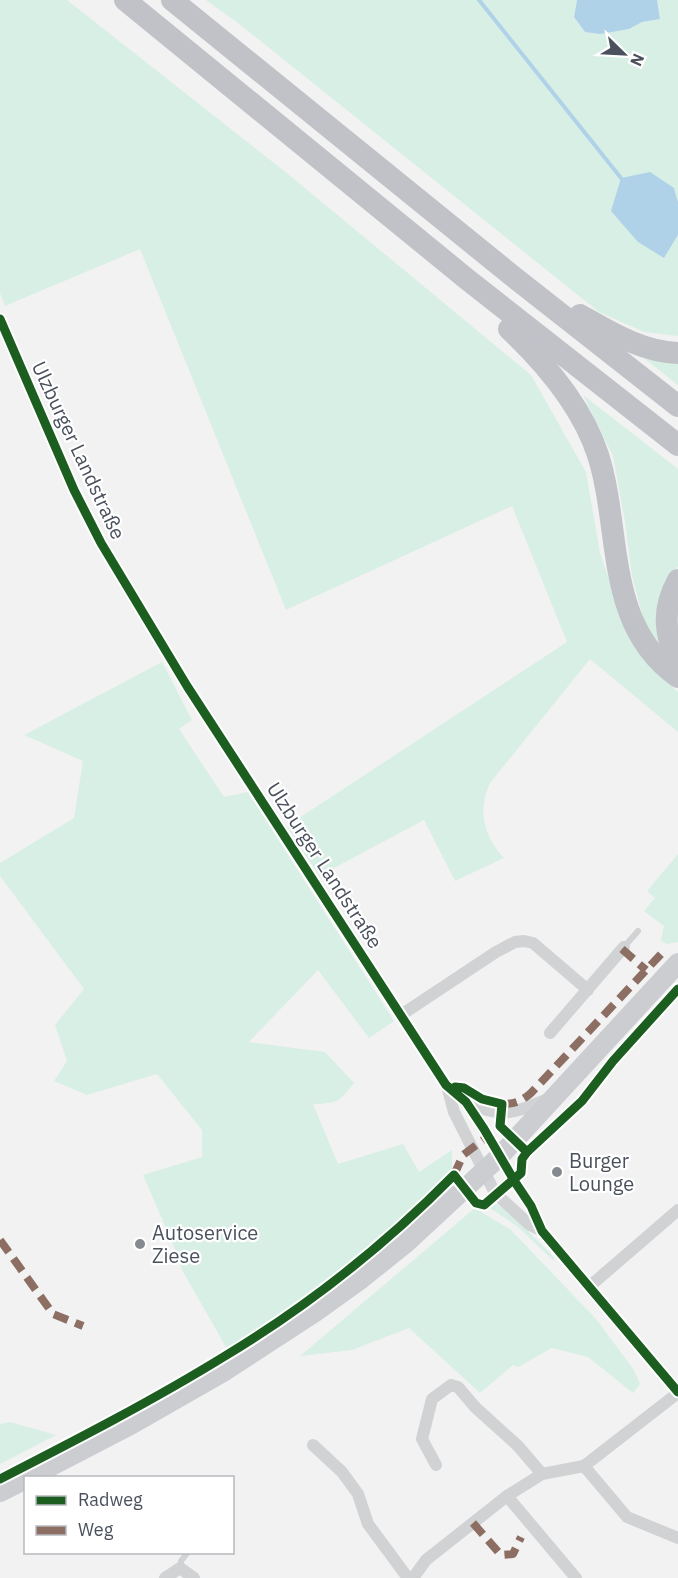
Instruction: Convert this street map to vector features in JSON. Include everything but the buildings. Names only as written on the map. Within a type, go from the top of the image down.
[{"type":"highway","points":[[125,0],[468,280],[678,445]]},
{"type":"highway","points":[[172,0],[515,278],[678,406]]},
{"type":"highway","points":[[515,278],[621,338],[646,348],[678,353]]},
{"type":"highway","points":[[468,280],[482,303],[545,365],[568,396],[588,429],[607,485],[624,598],[637,628],[652,651],[678,677]]},
{"type":"highway","points":[[678,580],[670,599],[666,626],[669,642],[678,665]]},
{"type":"main road","points":[[31,1476],[182,1396],[307,1317],[361,1279],[406,1243],[483,1173],[678,963]]},
{"type":"main road","points":[[0,1492],[24,1480]]},
{"type":"street","name":"Ulzburger Landstraße","points":[[0,319],[74,490],[101,543],[193,696],[446,1085],[454,1112],[495,1193],[530,1225],[542,1231]]},
{"type":"street","points":[[401,1015],[496,952],[515,942],[533,943],[588,990]]},
{"type":"street","points":[[550,1033],[624,947]]},
{"type":"street","name":"Ulzburger Landstraße","points":[[446,1085],[466,1102],[486,1111],[506,1113],[557,1095]]},
{"type":"street","name":"Ulzburger Landstraße","points":[[466,1102],[531,1206],[542,1231],[678,1392]]},
{"type":"street","points":[[590,1286],[678,1210]]},
{"type":"street","points":[[436,1465],[422,1439],[432,1399],[451,1385],[458,1387],[475,1407],[518,1446],[542,1474]]},
{"type":"street","points":[[413,1578],[426,1560],[507,1496],[542,1474],[584,1466],[678,1392]]},
{"type":"street","points":[[313,1445],[342,1472],[358,1494],[368,1524],[408,1578]]},
{"type":"street","points":[[584,1466],[627,1517],[678,1538]]},
{"type":"street","points":[[507,1496],[576,1578]]},
{"type":"street","points":[[165,1578],[180,1568],[194,1578]]},
{"type":"lane","points":[[624,947],[638,931]]},
{"type":"lane","points":[[180,1568],[181,1561],[186,1554]]},
{"type":"green space","points":[[0,0],[67,0],[288,174],[531,375],[586,472],[600,553],[627,632],[663,678],[678,692],[678,732],[590,659],[490,783],[483,813],[487,832],[504,858],[455,881],[424,820],[319,876],[287,826],[567,642],[512,506],[286,610],[140,249],[5,306],[0,293]]},
{"type":"green space","points":[[206,0],[577,0],[574,17],[585,32],[629,29],[642,22],[660,19],[657,0],[678,0],[678,202],[674,187],[664,258],[678,235],[678,336],[644,332],[599,312],[238,23]]},
{"type":"green space","points":[[641,356],[678,357],[678,385]]},
{"type":"green space","points":[[583,395],[678,469],[678,566],[660,597],[669,662],[647,632],[632,576],[613,456]]},
{"type":"green space","points":[[162,662],[192,720],[179,729],[224,797],[248,792],[394,1021],[369,1038],[318,970],[249,1042],[325,1052],[354,1083],[337,1101],[313,1104],[338,1164],[403,1144],[419,1172],[452,1150],[452,1173],[380,1238],[307,1296],[227,1349],[182,1270],[143,1175],[202,1157],[202,1130],[157,1074],[87,1095],[54,1081],[67,1061],[55,1025],[84,989],[0,876],[0,863],[74,818],[83,761],[24,735]]},
{"type":"green space","points":[[678,854],[678,942],[667,944],[661,941],[664,926],[644,911],[655,898],[647,891]]},
{"type":"green space","points":[[491,1201],[507,1210],[550,1253],[554,1261],[518,1227],[490,1208]]},
{"type":"green space","points":[[475,1208],[511,1230],[596,1319],[634,1370],[640,1384],[633,1393],[588,1357],[552,1348],[518,1367],[513,1365],[480,1393],[409,1328],[352,1350],[300,1356]]},
{"type":"green space","points":[[10,1422],[56,1435],[0,1464],[0,1424]]},
{"type":"water","points":[[577,0],[657,0],[660,19],[642,22],[629,29],[600,34],[585,32],[574,17]]},
{"type":"water","points":[[650,172],[674,188],[678,202],[678,235],[664,258],[638,242],[611,211],[621,178]]},
{"type":"waterway","points":[[479,0],[621,178]]},
{"type":"marked path","points":[[622,949],[646,970]]},
{"type":"marked path","points":[[502,1104],[518,1102],[531,1093],[662,953]]},
{"type":"marked path","points":[[454,1175],[463,1155],[491,1134]]},
{"type":"marked path","points":[[0,1240],[53,1314],[83,1326]]},
{"type":"marked path","points":[[473,1523],[501,1555],[513,1554],[521,1537]]},
{"type":"cycle path","points":[[0,319],[74,490],[101,543],[187,686],[446,1085],[466,1102],[484,1129],[531,1206],[542,1231],[678,1392]]},
{"type":"cycle path","points":[[0,1479],[142,1404],[256,1337],[345,1273],[428,1201],[454,1175],[476,1203],[484,1205],[521,1173],[522,1159],[527,1152],[582,1101],[613,1061],[678,989]]},
{"type":"cycle path","points":[[455,1087],[464,1088],[482,1099],[502,1104],[500,1126],[527,1152]]},
{"type":"place","name":"Burger Lounge","points":[[557,1172]]},
{"type":"place","name":"Autoservice Ziese","points":[[140,1244]]}]
